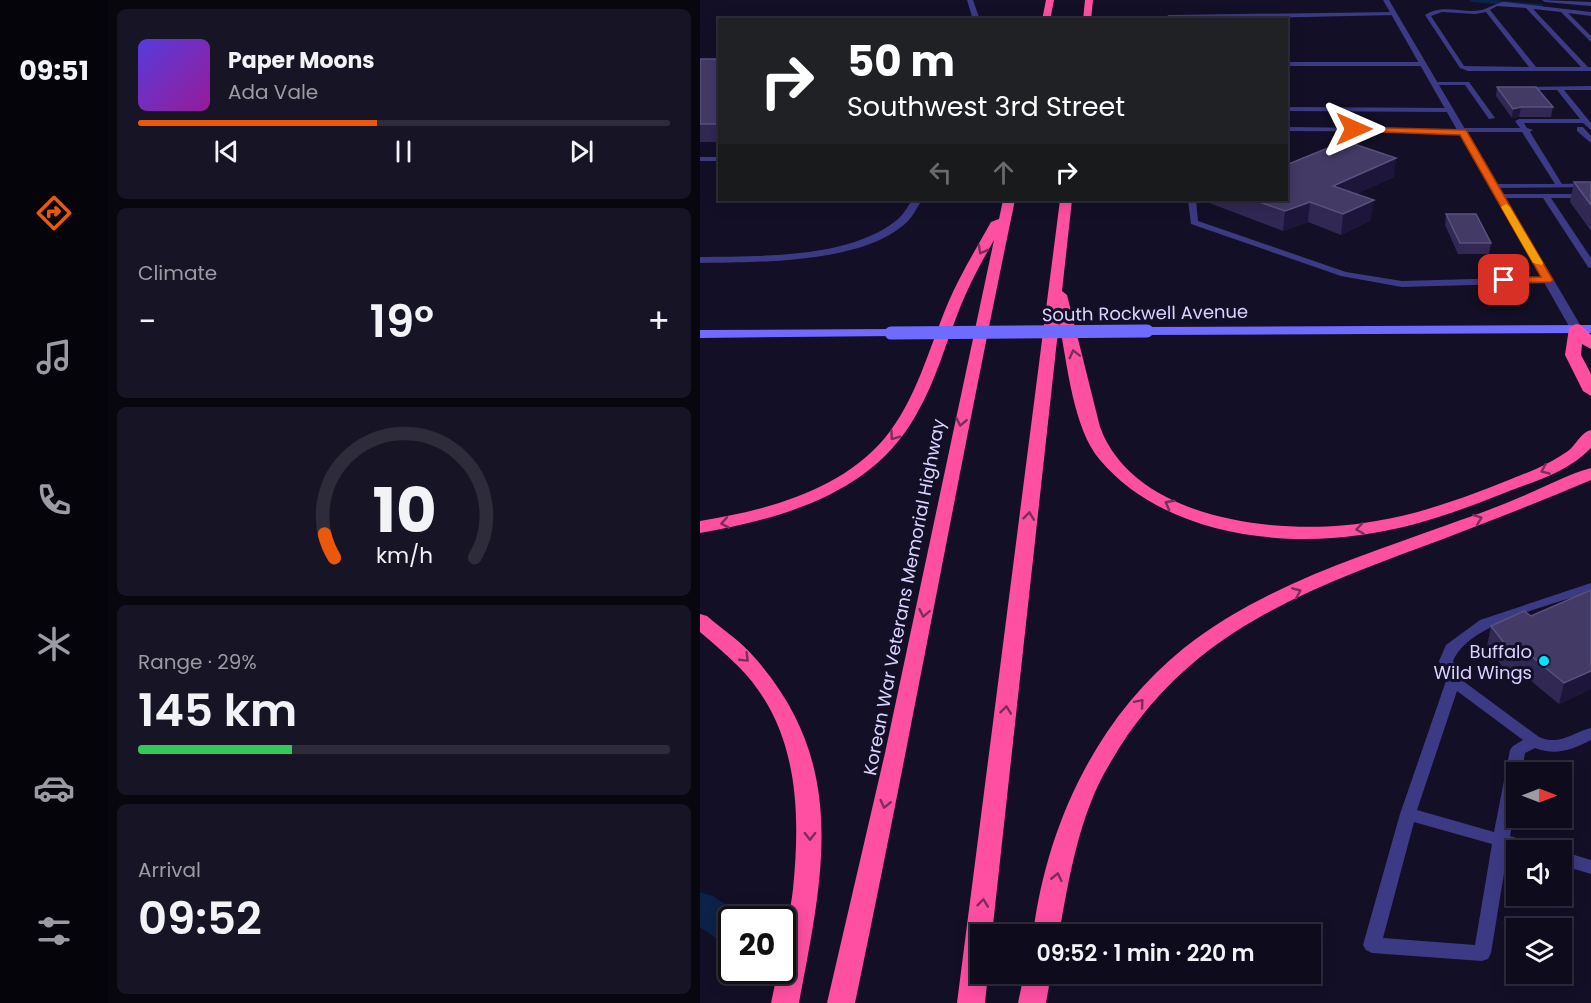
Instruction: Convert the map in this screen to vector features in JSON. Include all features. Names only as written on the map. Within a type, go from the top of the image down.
[{"type":"highway","points":[[1046,18],[1050,0]]},
{"type":"highway","points":[[1087,18],[1089,0]]},
{"type":"highway","points":[[700,527],[747,519],[805,499],[843,481],[887,446],[907,418],[956,301],[1008,201]]},
{"type":"highway","name":"Korean War Veterans Memorial Highway","points":[[841,1003],[896,753],[975,353],[1009,201]]},
{"type":"highway","points":[[971,1003],[1066,201]]},
{"type":"highway","points":[[1057,283],[1099,447],[1116,468],[1140,488],[1178,509],[1212,520],[1287,531],[1346,531],[1388,525],[1462,503],[1547,469],[1576,452],[1591,435]]},
{"type":"highway","points":[[1583,328],[1591,345]]},
{"type":"highway","points":[[1583,328],[1573,355],[1591,391]]},
{"type":"highway","points":[[1048,924],[1057,874],[1076,812],[1099,761],[1123,723],[1154,686],[1183,659],[1219,633],[1290,595],[1591,473]]},
{"type":"highway","points":[[700,621],[725,639],[754,668],[775,696],[793,728],[804,766],[810,810],[810,856],[805,905],[785,1003]]},
{"type":"highway","points":[[1032,1003],[1036,984]]},
{"type":"street","points":[[970,0],[976,18]]},
{"type":"street","points":[[1386,0],[1548,280],[1583,328]]},
{"type":"street","points":[[700,260],[768,258],[838,250],[870,240],[896,227],[912,213],[917,201]]},
{"type":"street","name":"South Rockwell Avenue","points":[[700,334],[1583,328]]},
{"type":"lane","points":[[1545,0],[1588,3]]},
{"type":"lane","points":[[1588,69],[1476,70],[1462,67],[1428,15],[1437,11],[1487,10],[1494,4],[1589,15]]},
{"type":"lane","points":[[1528,7],[1588,69]]},
{"type":"lane","points":[[1487,10],[1535,70]]},
{"type":"lane","points":[[1563,11],[1591,40]]},
{"type":"lane","points":[[1168,18],[1394,14]]},
{"type":"lane","points":[[1288,64],[1423,64]]},
{"type":"lane","points":[[1435,84],[1467,83],[1491,118]]},
{"type":"lane","points":[[1508,88],[1591,88]]},
{"type":"lane","points":[[1559,88],[1591,129]]},
{"type":"lane","points":[[1288,109],[1449,110]]},
{"type":"lane","points":[[1560,186],[1522,130],[1519,121],[1585,121]]},
{"type":"lane","points":[[1288,129],[1462,131],[1591,129]]},
{"type":"lane","points":[[1580,129],[1591,141]]},
{"type":"lane","points":[[700,159],[718,159]]},
{"type":"lane","points":[[1493,186],[1591,186]]},
{"type":"lane","points":[[1500,196],[1591,196]]},
{"type":"lane","points":[[1545,196],[1591,265]]},
{"type":"lane","points":[[1192,201],[1194,222],[1344,274],[1402,284],[1548,280]]},
{"type":"lane","points":[[1591,587],[1485,623],[1451,648],[1446,661],[1453,681],[1534,741],[1547,748],[1559,748],[1591,733]]},
{"type":"lane","points":[[1453,681],[1408,814],[1372,945],[1482,953],[1518,750],[1534,741]]},
{"type":"lane","points":[[1408,814],[1506,841]]},
{"type":"lane","points":[[1572,861],[1591,867]]},
{"type":"building","points":[[700,59],[718,59],[718,124],[700,124]]},
{"type":"building","points":[[1497,87],[1536,87],[1553,107],[1513,109]]},
{"type":"building","points":[[1345,141],[1396,158],[1333,186],[1374,200],[1343,214],[1310,202],[1285,211],[1257,201],[1288,201],[1288,164]]},
{"type":"building","points":[[1574,182],[1591,182],[1591,205]]},
{"type":"building","points":[[1446,214],[1476,214],[1491,243],[1460,243]]},
{"type":"building","name":"Buffalo Wild Wings","points":[[1591,590],[1591,671],[1564,683],[1530,655],[1515,657],[1491,626],[1524,611],[1531,616]]},
{"type":"waterway","points":[[1472,0],[1541,6]]},
{"type":"waterway","points":[[700,907],[718,919]]},
{"type":"slow traffic","points":[[1506,207],[1538,263]]},
{"type":"place","name":"Buffalo Wild Wings","points":[[1544,661]]},
{"type":"route","points":[[1354,129],[1463,132],[1548,280],[1504,280]]}]
